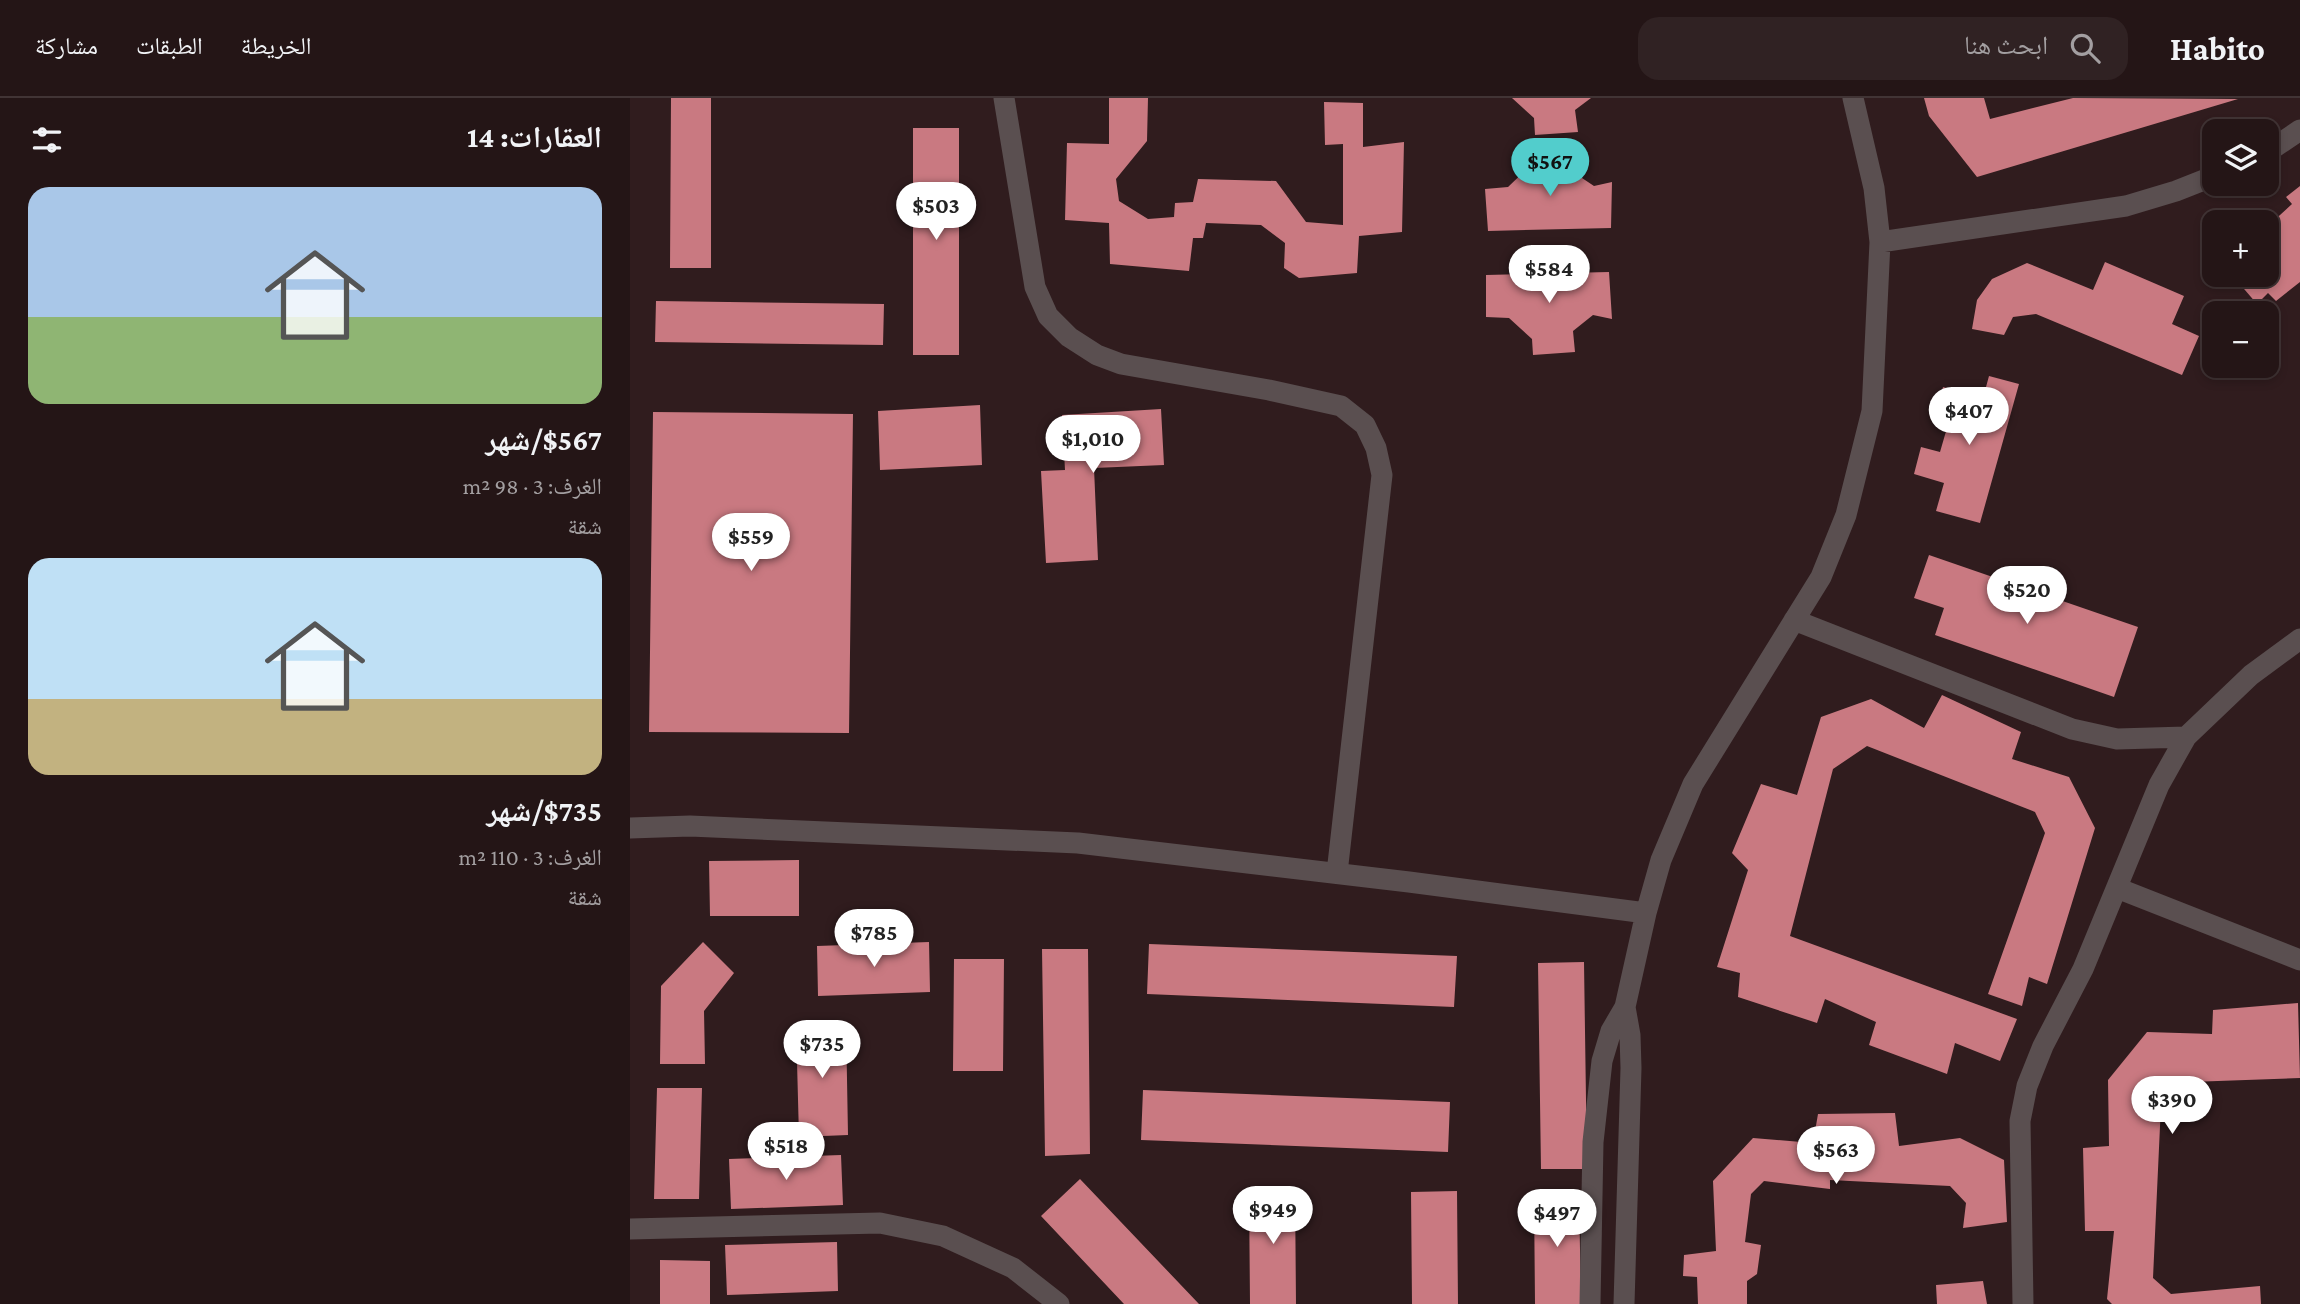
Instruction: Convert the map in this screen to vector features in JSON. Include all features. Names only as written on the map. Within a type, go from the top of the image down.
[{"type":"street","points":[[1004,98],[1035,287],[1048,316],[1069,337],[1097,355],[1121,365],[1269,390],[1340,406],[1365,425],[1376,447],[1382,475],[1337,873]]},
{"type":"street","points":[[1590,1304],[1593,1142],[1602,1061],[1611,1031],[1625,1007],[1661,860],[1693,784],[1821,577],[1846,514],[1872,411],[1880,242],[1874,188],[1853,98]]},
{"type":"street","points":[[2279,144],[2300,130]]},
{"type":"street","points":[[1880,242],[2126,206],[2202,181]]},
{"type":"street","points":[[1794,620],[2071,729],[2117,739],[2186,737]]},
{"type":"street","points":[[2023,1304],[2020,1121],[2027,1086],[2043,1046],[2083,969],[2159,785],[2186,737],[2251,675],[2300,639]]},
{"type":"street","points":[[630,828],[690,826],[1078,843],[1646,913]]},
{"type":"street","points":[[2117,888],[2300,960]]},
{"type":"street","points":[[1624,1304],[1631,1068],[1630,1035],[1625,1007]]},
{"type":"street","points":[[630,1229],[880,1223],[943,1236],[1013,1268],[1059,1304]]},
{"type":"building","points":[[671,98],[711,98],[711,268],[670,268]]},
{"type":"building","points":[[1109,98],[1148,98],[1147,141],[1116,179],[1119,201],[1148,219],[1174,217],[1175,203],[1193,202],[1198,179],[1276,181],[1306,222],[1343,225],[1343,144],[1325,145],[1324,102],[1363,103],[1363,147],[1404,142],[1402,232],[1359,236],[1357,273],[1299,278],[1284,268],[1285,243],[1261,225],[1206,223],[1203,238],[1193,238],[1189,271],[1110,264],[1109,223],[1065,220],[1067,143],[1109,144]]},
{"type":"building","points":[[1512,98],[1591,98],[1575,110],[1578,132],[1535,135],[1534,118]]},
{"type":"building","points":[[1924,98],[1984,98],[1990,119],[2073,98],[2238,99],[1977,177],[1929,116]]},
{"type":"building","points":[[913,128],[959,128],[959,355],[913,355]]},
{"type":"building","points":[[1532,149],[1574,150],[1573,172],[1594,186],[1612,182],[1611,228],[1488,231],[1485,189],[1508,187],[1531,165]]},
{"type":"building","points":[[2300,186],[2300,282],[2276,301],[2268,293],[2260,301],[2254,301],[2242,287],[2279,287],[2279,216],[2292,204],[2286,197]]},
{"type":"building","points":[[2105,262],[2184,296],[2172,324],[2199,336],[2182,375],[2036,314],[2013,317],[2004,335],[1972,329],[1977,300],[1992,279],[2027,263],[2093,290]]},
{"type":"building","points":[[1609,272],[1612,319],[1593,315],[1573,331],[1575,352],[1533,355],[1532,339],[1509,318],[1486,317],[1486,275]]},
{"type":"building","points":[[656,301],[884,304],[883,345],[655,342]]},
{"type":"building","points":[[1989,376],[2019,384],[1980,523],[1936,511],[1944,483],[1914,474],[1921,447],[1940,452],[1949,421],[1935,418],[1943,387],[1983,398]]},
{"type":"building","points":[[980,405],[982,465],[880,470],[878,411]]},
{"type":"building","points":[[1161,409],[1164,465],[1094,468],[1098,560],[1046,563],[1041,471],[1065,470],[1062,415]]},
{"type":"building","points":[[653,412],[853,414],[849,733],[649,732]]},
{"type":"building","points":[[1929,555],[2138,627],[2114,697],[1935,635],[1944,608],[1914,598]]},
{"type":"building","points":[[1942,695],[2021,732],[2012,759],[2069,777],[2095,828],[2047,984],[2029,977],[2022,1006],[1988,994],[2045,833],[2035,812],[1867,746],[1833,769],[1790,936],[2017,1019],[2000,1061],[1955,1043],[1947,1074],[1869,1045],[1876,1022],[1825,999],[1817,1023],[1738,997],[1740,973],[1717,967],[1748,870],[1732,853],[1761,784],[1797,795],[1821,717],[1871,699],[1924,728]]},
{"type":"building","points":[[799,860],[799,916],[710,916],[709,861]]},
{"type":"building","points":[[703,942],[734,973],[704,1011],[705,1064],[660,1064],[661,986]]},
{"type":"building","points":[[929,942],[930,992],[818,996],[817,946]]},
{"type":"building","points":[[1149,944],[1457,956],[1454,1007],[1147,994]]},
{"type":"building","points":[[1042,949],[1088,949],[1090,1154],[1045,1156]]},
{"type":"building","points":[[954,959],[1004,959],[1003,1071],[953,1071]]},
{"type":"building","points":[[1584,962],[1587,1169],[1541,1169],[1538,963]]},
{"type":"building","points":[[2298,1003],[2300,1078],[2162,1083],[2153,1278],[2171,1294],[2260,1286],[2261,1304],[2112,1304],[2107,1299],[2114,1231],[2085,1231],[2083,1148],[2109,1146],[2108,1080],[2147,1032],[2212,1034],[2213,1010]]},
{"type":"building","points":[[846,1023],[848,1135],[799,1137],[796,1024]]},
{"type":"building","points":[[657,1088],[702,1088],[699,1199],[654,1199]]},
{"type":"building","points":[[1143,1090],[1450,1102],[1448,1152],[1141,1140]]},
{"type":"building","points":[[1895,1113],[1899,1146],[1960,1138],[2004,1160],[2007,1222],[1963,1228],[1966,1203],[1950,1186],[1830,1180],[1830,1189],[1764,1181],[1751,1194],[1745,1242],[1761,1245],[1757,1274],[1747,1281],[1747,1304],[1698,1304],[1697,1277],[1683,1276],[1684,1255],[1716,1251],[1713,1181],[1753,1138],[1813,1143],[1818,1114]]},
{"type":"building","points":[[841,1155],[843,1205],[731,1209],[729,1159]]},
{"type":"building","points":[[1080,1179],[1199,1304],[1124,1304],[1041,1216]]},
{"type":"building","points":[[1295,1187],[1296,1304],[1250,1304],[1249,1189]]},
{"type":"building","points":[[1457,1191],[1458,1304],[1412,1304],[1411,1192]]},
{"type":"building","points":[[1579,1194],[1581,1304],[1535,1304],[1534,1195]]},
{"type":"building","points":[[837,1242],[838,1291],[727,1295],[725,1245]]},
{"type":"building","points":[[660,1260],[710,1261],[710,1304],[660,1304]]},
{"type":"building","points":[[1983,1281],[1987,1304],[1937,1304],[1936,1285]]}]
